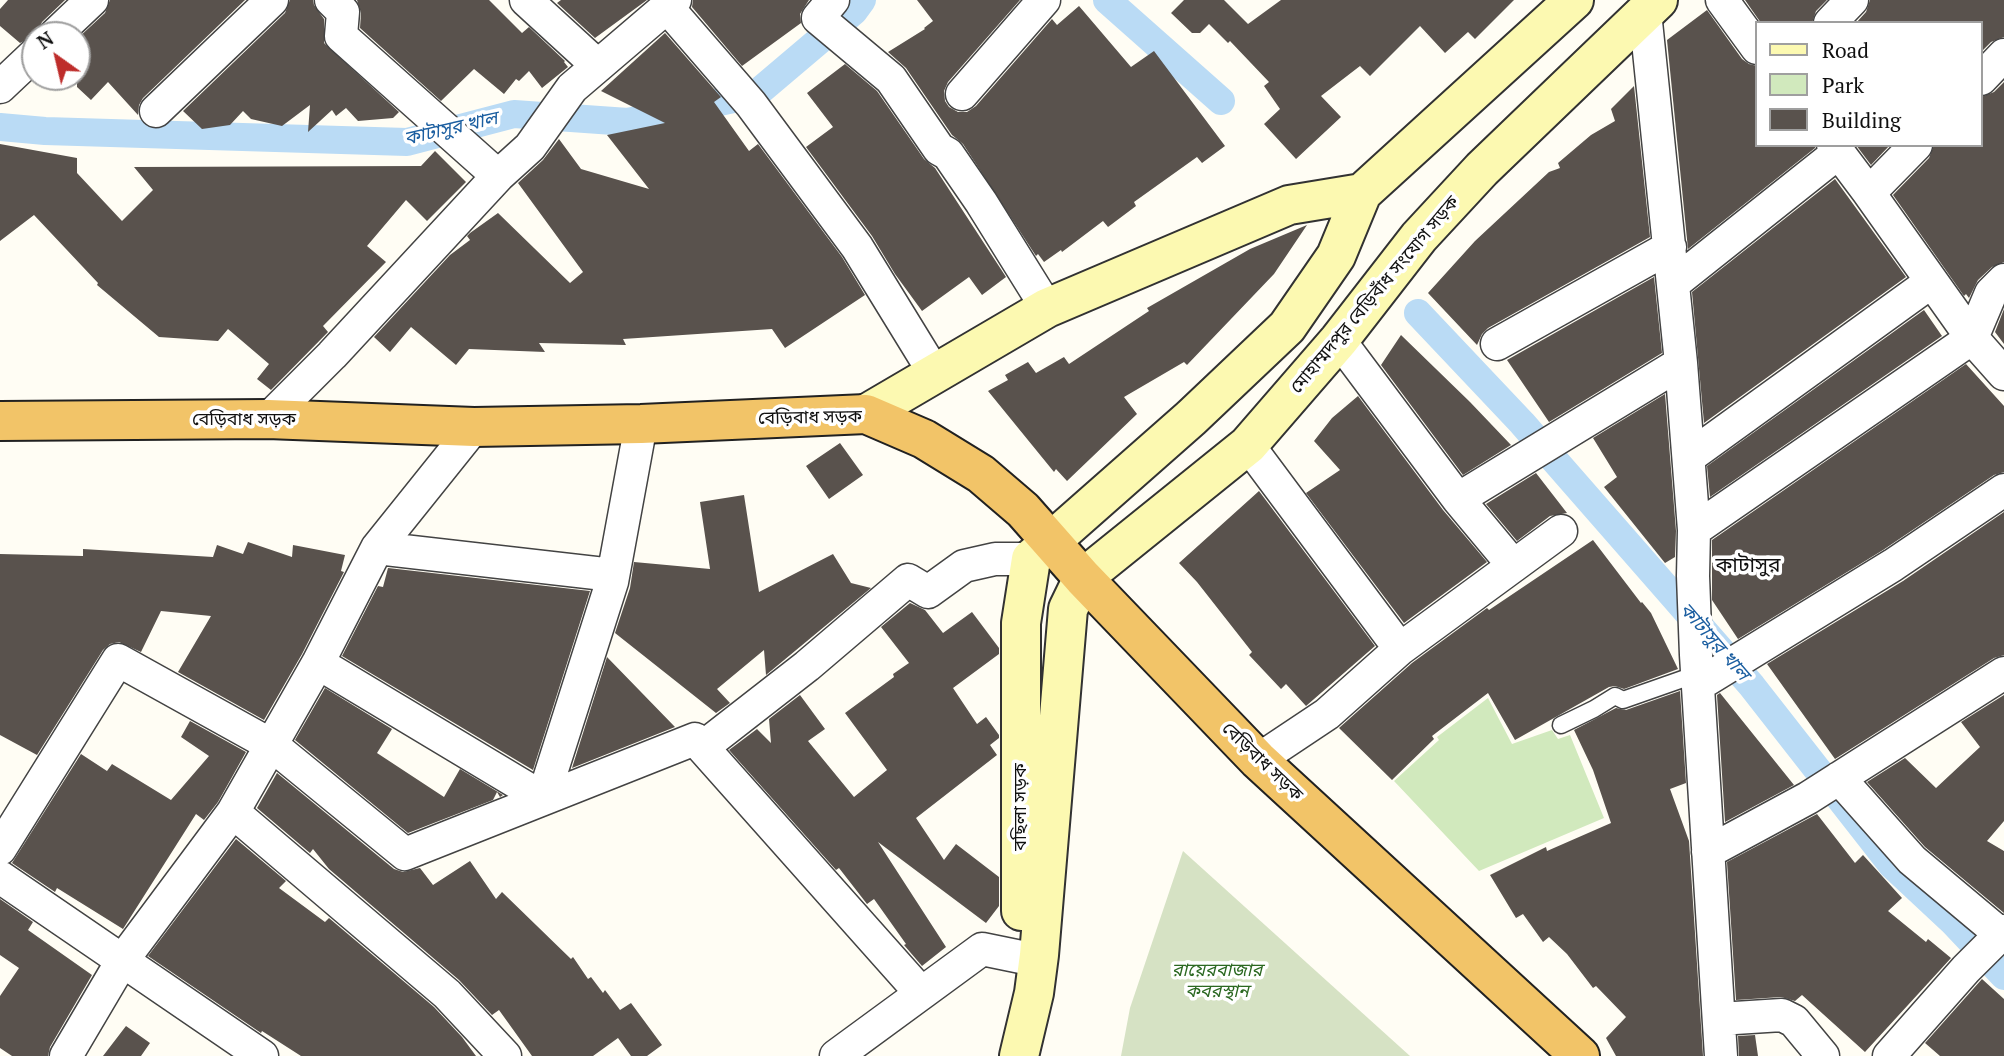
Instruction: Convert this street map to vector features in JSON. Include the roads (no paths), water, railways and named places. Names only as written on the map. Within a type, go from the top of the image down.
[{"type":"highway","name":"বেড়িবাধ সড়ক","points":[[0,421],[268,419],[474,428],[866,414],[923,439],[981,474],[1023,510],[1041,549],[1083,578],[1258,760],[1580,1056]]},
{"type":"main road","points":[[1041,549],[1191,418],[1287,327],[1336,256],[1362,193],[1574,0]]},
{"type":"main road","name":"মোহাম্মদপুর বেড়িবাঁধ সংযোগ সড়ক","points":[[1083,578],[1248,445],[1339,340],[1419,237],[1482,169],[1651,6]]},
{"type":"main road","points":[[866,414],[1047,308],[1289,205],[1362,193]]},
{"type":"main road","name":"বছিলা সড়ক","points":[[1017,1056],[1021,957],[1021,623],[1041,549]]},
{"type":"main road","name":"বছিলা সড়ক","points":[[1017,1056],[1034,993],[1039,955],[1069,609],[1083,578]]},
{"type":"street","points":[[70,21],[92,0]]},
{"type":"street","points":[[156,111],[272,0]]},
{"type":"street","points":[[331,0],[343,12],[341,36],[498,176]]},
{"type":"street","points":[[526,0],[598,66]]},
{"type":"street","points":[[1722,0],[1756,47]]},
{"type":"street","points":[[1832,21],[1852,0]]},
{"type":"street","points":[[268,419],[332,355],[498,176],[530,147],[572,88],[671,3],[713,59],[751,103],[857,247],[935,374]]},
{"type":"street","points":[[962,94],[1041,3]]},
{"type":"street","points":[[1651,6],[1695,530],[1693,576],[1702,672],[1708,852],[1721,1056]]},
{"type":"street","points":[[826,9],[849,45],[891,79],[939,149],[948,154],[1047,308]]},
{"type":"street","points":[[1983,77],[2004,55]]},
{"type":"street","points":[[0,87],[21,67]]},
{"type":"street","points":[[1869,193],[1914,147]]},
{"type":"street","points":[[1673,284],[1836,149],[1972,338],[2004,374]]},
{"type":"street","points":[[1497,344],[1670,247]]},
{"type":"street","points":[[1695,530],[1972,338],[1991,293],[2004,280]]},
{"type":"street","points":[[1689,457],[1931,282]]},
{"type":"street","points":[[1339,340],[1458,499],[1513,565]]},
{"type":"street","points":[[1458,499],[1681,363]]},
{"type":"street","points":[[543,798],[612,582],[641,424]]},
{"type":"street","points":[[66,1056],[122,961],[233,812],[273,746],[377,548],[474,428]]},
{"type":"street","points":[[1248,445],[1400,649]]},
{"type":"street","points":[[1702,672],[1751,652],[1893,565],[2004,490]]},
{"type":"street","points":[[1258,760],[1326,714],[1400,649],[1561,531]]},
{"type":"street","points":[[377,548],[612,575]]},
{"type":"street","points":[[703,747],[807,666],[908,580],[928,592],[964,566],[1041,549]]},
{"type":"street","points":[[0,849],[118,660],[273,746],[405,854],[695,739],[921,993]]},
{"type":"street","points":[[318,663],[543,798]]},
{"type":"street","points":[[1708,852],[1808,798],[2004,673]]},
{"type":"street","points":[[1839,778],[1912,860],[2001,935],[1966,969],[1889,1056]]},
{"type":"street","points":[[233,812],[447,994],[505,1056]]},
{"type":"street","points":[[0,877],[255,1054]]},
{"type":"street","points":[[836,1056],[982,949],[1021,957]]},
{"type":"street","points":[[1719,1019],[1782,1015],[1794,1021],[1823,1056]]},
{"type":"lane","points":[[1561,725],[1615,696],[1623,700],[1702,672]]},
{"type":"waterway","name":"কাটাসুর খাল","points":[[0,127],[45,131],[407,142],[514,114],[628,122],[756,94],[854,11],[862,0]]},
{"type":"waterway","name":"কাটাসুর খাল","points":[[1107,0],[1221,101]]},
{"type":"waterway","name":"কাটাসুর খাল","points":[[1418,313],[1522,423],[1752,686],[1892,865],[1952,921],[2004,976]]},
{"type":"district","name":"কাটাসুর","points":[[1748,566]]},
{"type":"park label","name":"রায়েরবাজার কবরস্থান","points":[[1217,981]]}]
